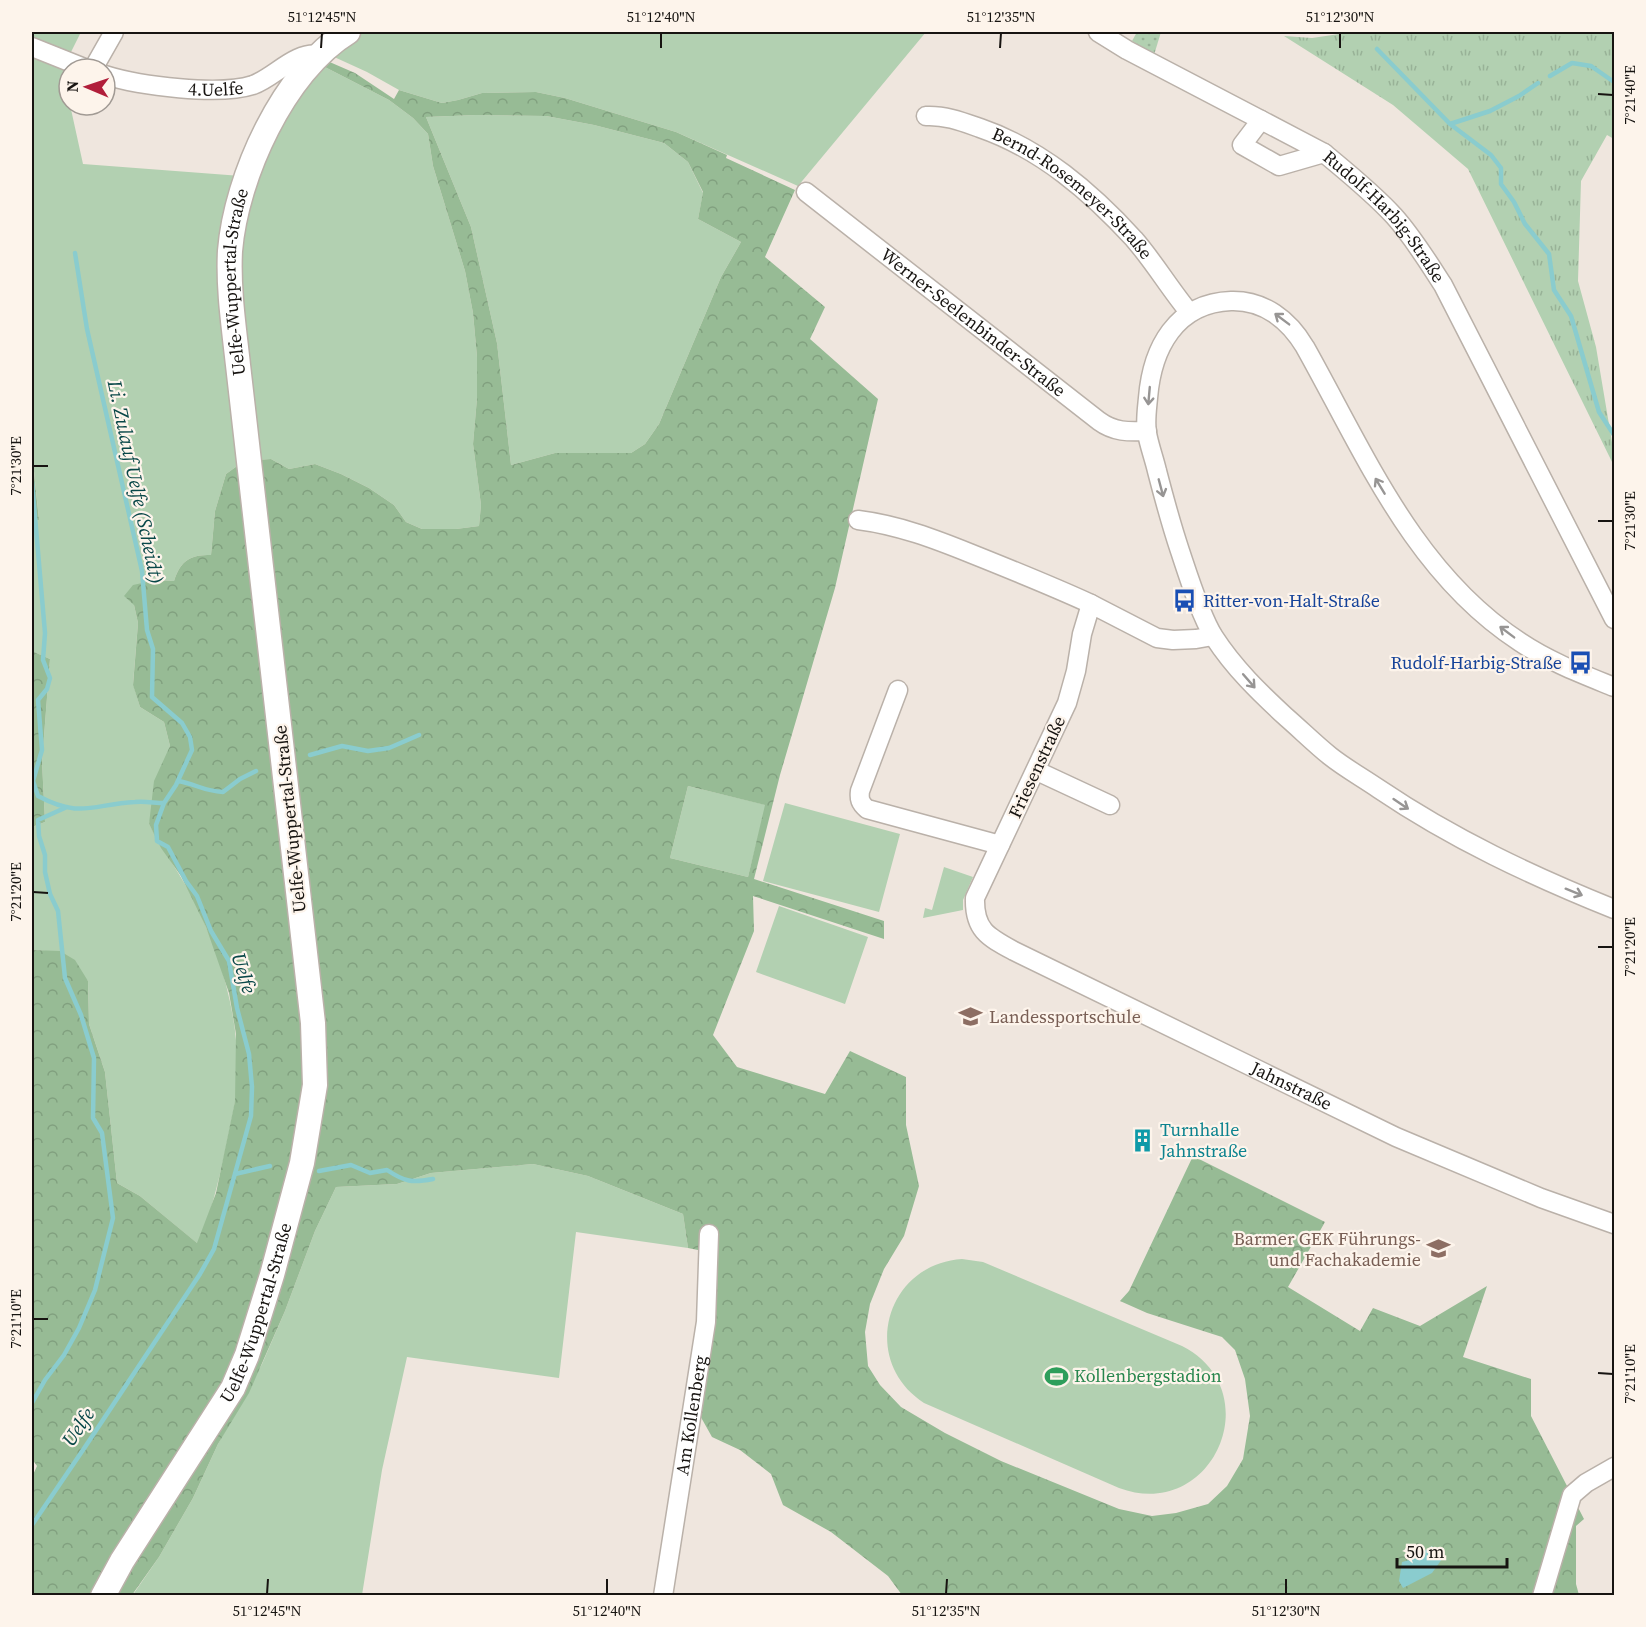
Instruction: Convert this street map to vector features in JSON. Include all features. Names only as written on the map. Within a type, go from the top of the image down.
[{"type":"main road","name":"Uelfe-Wuppertal-Straße","points":[[103,1596],[122,1561],[233,1388],[247,1355],[272,1275],[302,1162],[310,1121],[315,1085],[313,1023],[230,279],[234,225],[246,176],[257,151],[297,82],[319,55],[348,32]]},
{"type":"street","points":[[99,57],[107,40],[114,32]]},
{"type":"street","points":[[1098,32],[1127,50],[1323,153]]},
{"type":"street","points":[[32,47],[57,57]]},
{"type":"street","name":"4.Uelfe","points":[[117,78],[162,85],[234,88],[260,82],[304,55],[319,55]]},
{"type":"street","name":"Bernd-Rosemeyer-Straße","points":[[926,116],[956,120],[978,127],[1039,155],[1100,205],[1134,240],[1190,312]]},
{"type":"street","name":"Rudolf-Harbig-Straße","points":[[1261,120],[1242,145],[1279,166],[1323,153],[1366,188],[1395,217],[1443,285],[1614,619]]},
{"type":"street","name":"Werner-Seelenbinder-Straße","points":[[806,192],[1108,428],[1120,431],[1147,431]]},
{"type":"street","points":[[1614,687],[1558,664],[1520,642],[1493,622],[1440,572],[1396,511],[1367,463],[1335,400],[1294,329],[1262,306],[1251,303],[1206,304],[1190,312],[1177,323],[1165,338],[1154,363],[1149,388],[1147,431],[1171,526],[1186,571],[1213,636],[1252,685],[1332,758],[1416,814],[1457,838],[1540,878],[1614,909]]},
{"type":"street","points":[[858,520],[882,523],[924,535],[1046,583],[1157,638],[1173,640],[1213,636]]},
{"type":"street","name":"Friesenstraße","points":[[979,925],[975,914],[975,898],[1067,704],[1077,671],[1082,634],[1091,604]]},
{"type":"street","points":[[898,690],[860,791],[862,805],[867,809],[1000,845]]},
{"type":"street","points":[[1037,771],[1110,805]]},
{"type":"street","name":"Jahnstraße","points":[[979,925],[990,938],[1014,951],[1396,1137],[1541,1198],[1614,1224]]},
{"type":"street","name":"Am Kollenberg","points":[[663,1596],[706,1322],[709,1234]]},
{"type":"street","points":[[1542,1596],[1572,1495],[1586,1483],[1614,1467]]},
{"type":"green space","points":[[32,32],[81,32],[69,56],[32,43]]},
{"type":"green space","points":[[365,32],[926,32],[798,186],[676,132],[565,98],[536,92],[482,93],[442,103],[399,90],[332,56],[351,38]]},
{"type":"green space","points":[[1137,32],[1161,32],[1154,55],[1132,41]]},
{"type":"green space","points":[[1353,32],[1614,32],[1614,139],[1607,135],[1581,181],[1578,281],[1596,347],[1614,466],[1468,169],[1393,105],[1284,36],[1312,38]]},
{"type":"green space","points":[[32,52],[57,63],[57,117],[73,117],[83,164],[241,176],[227,226],[244,461],[226,474],[215,511],[211,555],[197,556],[187,560],[174,581],[156,580],[134,605],[138,623],[133,684],[140,707],[164,722],[170,746],[149,824],[189,891],[212,940],[228,993],[237,1048],[234,1108],[217,1187],[198,1244],[140,1196],[117,1183],[105,1072],[89,1024],[88,981],[60,952],[32,950],[32,827],[45,822],[42,762],[50,659],[32,651],[32,520],[39,520],[32,452]]},
{"type":"green space","points":[[325,60],[355,73],[394,99],[399,90],[442,103],[482,93],[536,92],[565,98],[676,132],[795,190],[765,257],[825,307],[810,339],[878,399],[835,588],[780,775],[754,879],[884,921],[884,939],[753,896],[754,931],[713,1035],[737,1067],[825,1094],[850,1051],[906,1077],[906,1125],[919,1186],[904,1236],[884,1269],[870,1304],[865,1332],[868,1366],[880,1385],[901,1407],[945,1433],[1001,1461],[1119,1509],[1152,1516],[1176,1513],[1208,1504],[1227,1486],[1243,1459],[1250,1416],[1245,1379],[1235,1350],[1222,1337],[1147,1313],[1120,1301],[1129,1291],[1193,1156],[1325,1222],[1288,1287],[1360,1331],[1373,1308],[1420,1326],[1487,1286],[1463,1357],[1531,1379],[1531,1416],[1584,1519],[1576,1526],[1576,1584],[1579,1595],[902,1595],[888,1576],[831,1532],[783,1505],[771,1474],[740,1450],[712,1437],[693,1403],[708,1252],[688,1248],[683,1214],[588,1176],[533,1164],[431,1173],[397,1184],[336,1187],[315,1231],[285,1311],[249,1393],[218,1444],[193,1498],[159,1557],[132,1595],[108,1596],[238,1391],[318,1080],[256,460],[271,459],[289,469],[315,464],[341,474],[369,488],[394,505],[406,522],[422,529],[479,526],[481,505],[473,444],[477,398],[477,357],[473,313],[465,271],[433,166],[428,134],[413,118],[389,100],[321,65]],"holes":[[[546,116],[594,125],[664,143],[688,162],[703,192],[698,219],[741,242],[721,277],[659,424],[645,444],[631,453],[555,453],[511,465],[497,343],[471,227],[426,117]],[[688,786],[765,805],[748,877],[670,858]]]},
{"type":"green space","points":[[321,65],[389,100],[413,118],[428,134],[433,166],[465,271],[473,313],[477,357],[477,398],[473,444],[481,505],[479,526],[422,529],[406,522],[394,505],[369,488],[341,474],[315,464],[289,469],[271,459],[256,460],[239,279],[247,204],[275,134]]},
{"type":"green space","points":[[546,116],[594,125],[664,143],[688,162],[703,193],[698,219],[741,242],[721,277],[659,424],[645,444],[631,453],[555,453],[511,465],[497,343],[471,227],[426,117]]},
{"type":"green space","points":[[32,454],[39,520],[32,520]]},
{"type":"green space","points":[[244,461],[308,1024],[300,1154],[228,1387],[94,1595],[32,1595],[32,1477],[37,1466],[32,1459],[32,950],[60,951],[75,960],[88,981],[89,1024],[105,1072],[117,1183],[140,1196],[197,1243],[216,1193],[235,1101],[236,1034],[229,993],[206,927],[181,876],[161,848],[149,824],[154,781],[170,746],[164,722],[140,707],[133,685],[138,623],[134,605],[124,596],[133,585],[156,580],[174,581],[187,560],[197,556],[211,555],[215,511],[226,474]]},
{"type":"green space","points":[[32,651],[50,659],[42,762],[45,822],[32,827]]},
{"type":"green space","points":[[688,786],[766,805],[748,877],[670,858]]},
{"type":"green space","points":[[785,803],[900,834],[879,912],[763,881]]},
{"type":"green space","points":[[944,867],[973,877],[963,900],[963,910],[923,918],[925,908],[932,910]]},
{"type":"green space","points":[[779,906],[868,937],[845,1004],[756,972]]},
{"type":"green space","points":[[533,1164],[588,1176],[683,1214],[688,1248],[576,1232],[559,1378],[407,1357],[382,1470],[362,1595],[132,1596],[159,1557],[193,1498],[218,1444],[262,1364],[315,1231],[336,1187],[397,1184],[431,1173]]},
{"type":"green space","name":"Kollenbergstadion","points":[[962,1259],[983,1262],[1182,1346],[1208,1366],[1222,1392],[1226,1420],[1219,1447],[1203,1470],[1181,1487],[1152,1494],[1119,1488],[924,1403],[904,1385],[892,1363],[887,1340],[890,1317],[899,1296],[914,1278],[936,1265]]},
{"type":"water","points":[[1432,1546],[1442,1559],[1432,1573],[1403,1588],[1399,1581],[1402,1562],[1413,1559]]},
{"type":"waterway","points":[[1377,49],[1450,124],[1490,111],[1538,83]]},
{"type":"waterway","points":[[1550,76],[1572,63],[1591,66],[1614,82]]},
{"type":"waterway","points":[[1450,124],[1491,155],[1501,168],[1501,184],[1514,202],[1525,224],[1549,254],[1554,290],[1571,316],[1599,412],[1614,435]]},
{"type":"waterway","name":"Li. Zulauf Uelfe (Scheidt)","points":[[75,253],[87,329],[142,571],[147,630],[153,649],[152,697],[182,723],[190,737],[192,750],[176,785],[164,803]]},
{"type":"waterway","name":"Uelfe","points":[[32,482],[45,633],[43,660],[50,678],[47,689],[38,700],[42,750],[33,781],[38,796],[53,803],[77,809],[121,803],[164,803],[156,825],[157,841],[168,847],[186,881],[197,896],[211,931],[229,961],[237,1008],[249,1054],[252,1087],[251,1116],[214,1249],[200,1274],[32,1525]]},
{"type":"waterway","points":[[310,755],[342,746],[368,751],[389,748],[419,735]]},
{"type":"waterway","points":[[178,781],[223,792],[240,779],[256,771]]},
{"type":"waterway","points":[[32,1403],[79,1328],[95,1290],[113,1218],[102,1133],[93,1118],[94,1058],[81,1015],[65,978],[58,911],[50,894],[45,872],[45,855],[39,836],[38,820],[67,807]]},
{"type":"waterway","points":[[319,1171],[351,1165],[370,1173],[387,1170],[409,1180],[433,1179]]},
{"type":"waterway","points":[[235,1174],[270,1166]]},
{"type":"place","name":"Ritter-von-Halt-Straße","points":[[1185,601]]},
{"type":"place","name":"Rudolf-Harbig-Straße","points":[[1580,663]]},
{"type":"place","name":"Landessportschule","points":[[971,1017]]},
{"type":"place","name":"Turnhalle Jahnstraße","points":[[1142,1140]]},
{"type":"place","name":"Barmer GEK Führungs- und Fachakademie","points":[[1439,1249]]},
{"type":"place","name":"Kollenbergstadion","points":[[1056,1376]]}]
